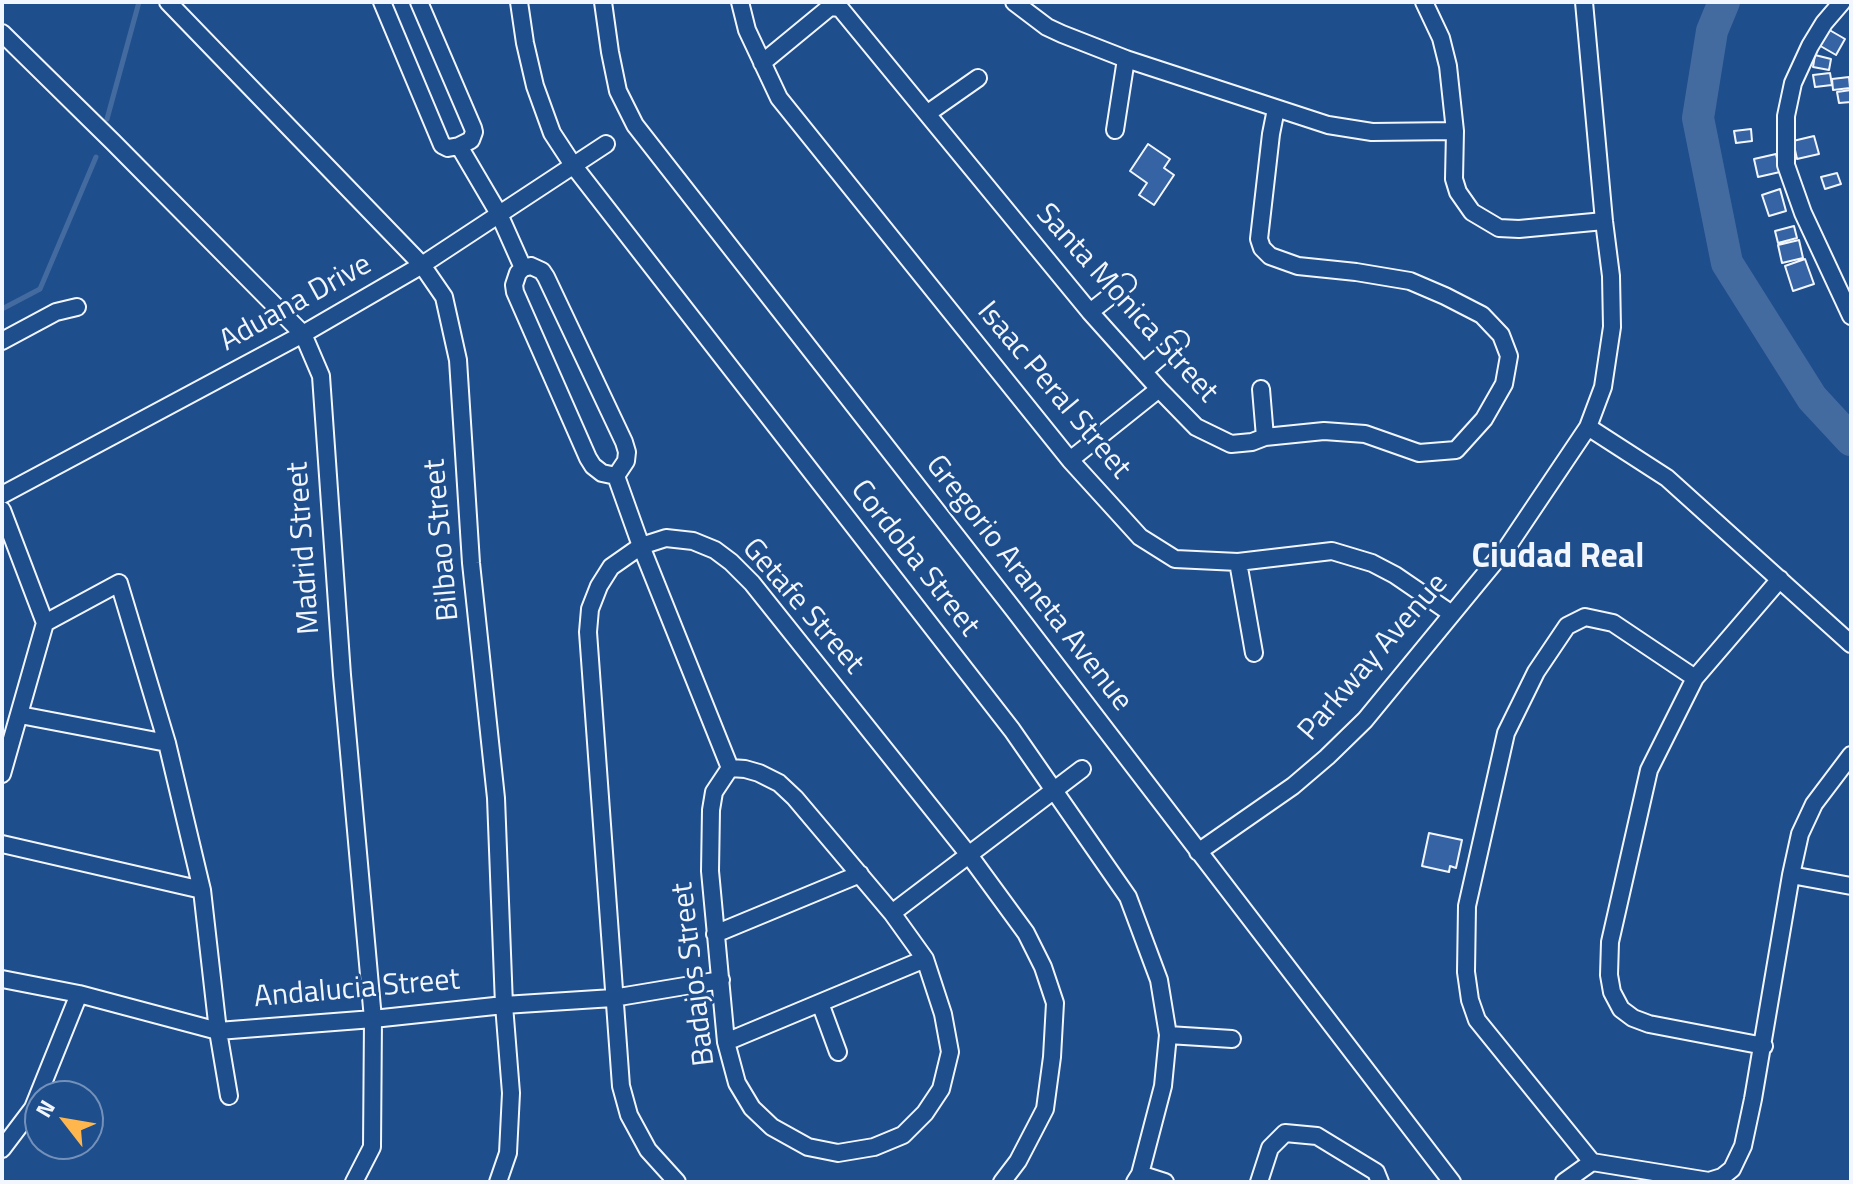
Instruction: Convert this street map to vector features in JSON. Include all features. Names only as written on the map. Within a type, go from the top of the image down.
[{"type":"street","name":"Bilbao Street","points":[[168,2],[422,265],[444,297],[458,360],[471,563],[496,798],[504,1005],[511,1093],[508,1153],[498,1182]]},
{"type":"street","points":[[382,2],[442,145],[448,148],[459,146],[471,140],[473,128],[419,2]]},
{"type":"street","name":"Cordoba Street","points":[[519,2],[535,86],[552,133],[573,165],[1012,730],[1128,897],[1159,980],[1168,1035],[1163,1086],[1137,1178]]},
{"type":"street","name":"Gregorio Araneta Avenue","points":[[603,2],[618,91],[635,125],[1014,610],[1452,1182]]},
{"type":"street","name":"Isaac Peral Street","points":[[740,2],[747,30],[779,98],[1070,460],[1140,537],[1175,559],[1238,562],[1332,551],[1372,563],[1395,575],[1452,614]]},
{"type":"street","points":[[1014,2],[1047,27],[1126,59],[1328,125],[1372,132],[1455,131]]},
{"type":"street","points":[[1424,2],[1441,38],[1448,66],[1455,131],[1454,179],[1458,192],[1472,212],[1499,228],[1604,221]]},
{"type":"street","name":"Parkway Avenue","points":[[1198,852],[1293,786],[1365,720],[1508,546],[1588,427],[1603,387],[1612,327],[1611,276],[1584,2]]},
{"type":"street","points":[[1842,2],[1810,46],[1793,83],[1786,116],[1786,165],[1803,213],[1851,316]]},
{"type":"street","name":"Santa Monica Street","points":[[762,63],[830,7],[840,8],[1090,312],[1196,427],[1231,444],[1265,437],[1333,432],[1365,434],[1419,453],[1456,450],[1484,419],[1504,384],[1509,356],[1501,335],[1482,315],[1410,281],[1291,264],[1270,256],[1262,248],[1259,239],[1276,109]]},
{"type":"street","name":"Madrid Street","points":[[2,33],[303,334],[321,376],[342,675],[373,1019],[372,1147],[354,1182]]},
{"type":"street","points":[[1115,130],[1126,59]]},
{"type":"street","points":[[928,113],[978,78]]},
{"type":"street","name":"Aduana Drive","points":[[2,495],[303,334],[422,265],[606,144]]},
{"type":"street","points":[[459,146],[499,214],[523,268]]},
{"type":"street","points":[[523,268],[515,278],[515,292],[588,458],[602,473],[616,476]]},
{"type":"street","points":[[523,268],[537,268],[546,277],[624,442],[626,461],[616,476]]},
{"type":"street","points":[[1090,312],[1127,283]]},
{"type":"street","points":[[2,341],[56,312],[77,307]]},
{"type":"street","points":[[1144,371],[1180,340]]},
{"type":"street","points":[[1070,460],[1159,389]]},
{"type":"street","points":[[1261,389],[1265,437]]},
{"type":"street","points":[[1588,427],[1667,478],[1851,644]]},
{"type":"street","points":[[616,476],[730,768]]},
{"type":"street","points":[[2,510],[45,623],[2,774]]},
{"type":"street","name":"Getafe Street","points":[[677,1182],[648,1150],[629,1115],[621,1086],[588,632],[590,609],[611,567],[641,546],[666,538],[693,541],[715,550],[752,583],[969,855],[1026,933],[1043,967],[1055,1003],[1052,1057],[1045,1109],[1018,1161],[1002,1182]]},
{"type":"street","points":[[1238,562],[1254,653]]},
{"type":"street","points":[[1764,1046],[1649,1024],[1633,1018],[1621,1009],[1612,992],[1610,942],[1649,770],[1695,678],[1780,579]]},
{"type":"street","points":[[45,623],[119,583],[167,743],[202,890],[218,1031],[229,1096]]},
{"type":"street","points":[[1695,678],[1613,623],[1585,617],[1567,626],[1536,672],[1506,733],[1467,906],[1466,972],[1477,1020],[1592,1162],[1709,1181],[1722,1177],[1732,1169],[1743,1146],[1764,1046],[1800,834],[1814,804],[1851,755]]},
{"type":"street","points":[[20,715],[167,743]]},
{"type":"street","name":"Badajos Street","points":[[730,768],[759,773],[779,783],[860,874],[925,959],[943,1014],[950,1052],[941,1089],[925,1113],[903,1135],[874,1147],[838,1153],[808,1147],[772,1127],[752,1108],[737,1083],[726,1042],[710,871],[714,792],[730,768]]},
{"type":"street","points":[[892,913],[1082,769]]},
{"type":"street","points":[[2,844],[202,890]]},
{"type":"street","points":[[715,934],[860,874]]},
{"type":"street","points":[[1791,875],[1851,886]]},
{"type":"street","points":[[726,1042],[925,959]]},
{"type":"street","name":"Andalucia Street","points":[[2,979],[79,994],[218,1031],[613,998],[721,980]]},
{"type":"street","points":[[2,1149],[33,1108],[79,994]]},
{"type":"street","points":[[820,1003],[838,1052]]},
{"type":"street","points":[[1168,1035],[1232,1039]]},
{"type":"street","points":[[1259,1182],[1270,1148],[1285,1133],[1317,1136],[1376,1172],[1380,1182]]},
{"type":"street","points":[[1564,1182],[1592,1162]]},
{"type":"street","points":[[1137,1178],[1165,1182]]},
{"type":"building","points":[[1826,28],[1845,39],[1836,55],[1817,44]]},
{"type":"building","points":[[1815,55],[1831,59],[1829,70],[1813,67]]},
{"type":"building","points":[[1830,73],[1832,85],[1815,87],[1813,75]]},
{"type":"building","points":[[1849,77],[1850,88],[1833,90],[1832,79]]},
{"type":"building","points":[[1851,90],[1851,102],[1839,103],[1837,92]]},
{"type":"building","points":[[1751,129],[1752,141],[1736,143],[1734,131]]},
{"type":"building","points":[[1814,136],[1819,154],[1797,159],[1793,141]]},
{"type":"building","points":[[1148,144],[1170,159],[1164,168],[1174,175],[1154,205],[1139,195],[1147,183],[1130,171]]},
{"type":"building","points":[[1776,154],[1780,172],[1758,177],[1754,159]]},
{"type":"building","points":[[1837,173],[1841,184],[1825,189],[1821,177]]},
{"type":"building","points":[[1780,189],[1786,211],[1769,216],[1762,195]]},
{"type":"building","points":[[1794,226],[1797,238],[1778,243],[1775,231]]},
{"type":"building","points":[[1799,240],[1803,258],[1782,263],[1778,245]]},
{"type":"building","points":[[1805,259],[1814,284],[1793,291],[1785,266]]},
{"type":"building","points":[[1429,833],[1462,840],[1456,868],[1450,866],[1449,872],[1422,866]]},
{"type":"waterway","points":[[107,119],[139,2]]},
{"type":"waterway","points":[[1724,2],[1712,31],[1698,118],[1727,263],[1812,398],[1851,440]]},
{"type":"waterway","points":[[2,309],[40,289],[96,157]]},
{"type":"district","name":"Ciudad Real","points":[[1558,559]]}]
